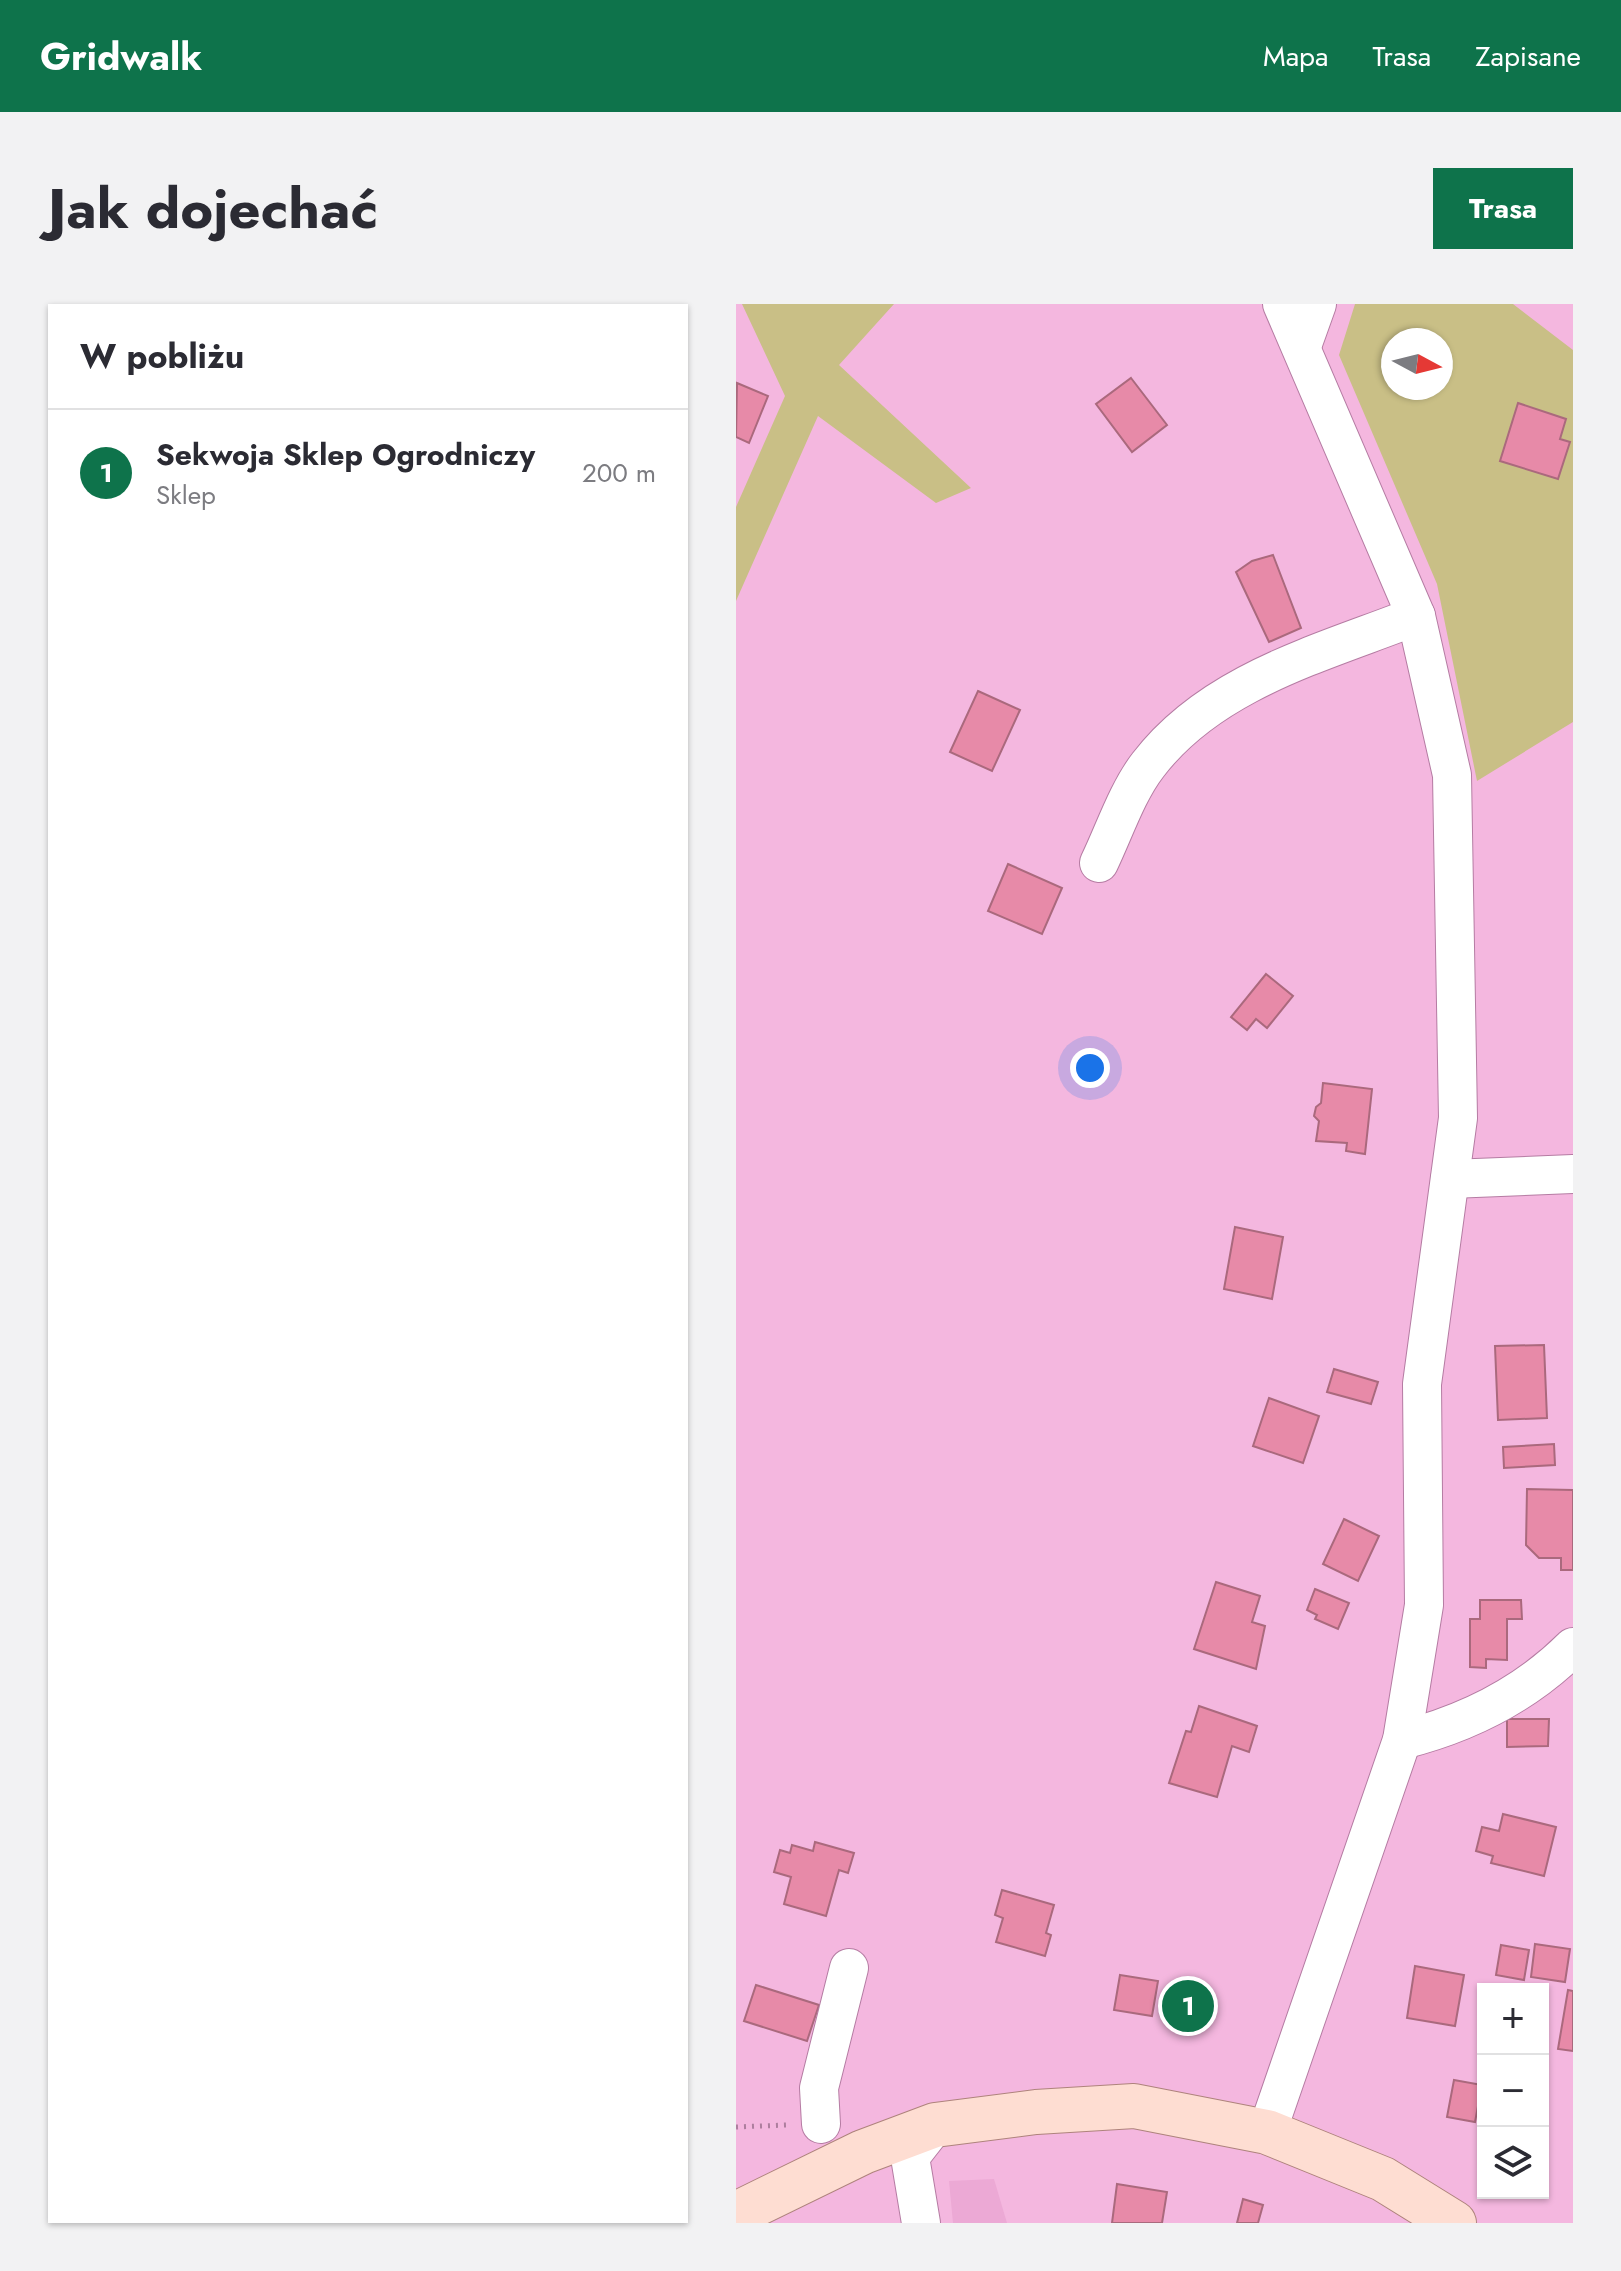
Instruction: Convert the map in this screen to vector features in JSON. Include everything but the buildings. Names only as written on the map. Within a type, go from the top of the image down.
[{"type":"main road","points":[[736,2214],[863,2152],[935,2125],[1036,2112],[1134,2106],[1267,2132],[1383,2179],[1454,2223]]},
{"type":"street","points":[[1267,2132],[1402,1740],[1424,1605],[1422,1384],[1458,1118],[1452,775],[1416,616],[1282,304]]},
{"type":"street","points":[[1302,346],[1317,304]]},
{"type":"street","points":[[1099,863],[1147,766],[1182,730],[1241,685],[1416,616]]},
{"type":"street","points":[[1450,1179],[1573,1174]]},
{"type":"street","points":[[1402,1740],[1474,1718],[1556,1665],[1573,1647]]},
{"type":"street","points":[[821,2124],[819,2088],[849,1968]]},
{"type":"street","points":[[921,2223],[910,2157],[935,2125]]},
{"type":"shaded area","points":[[742,304],[894,304],[839,365],[971,488],[936,503],[818,416],[736,601],[736,507],[785,396]]},
{"type":"shaded area","points":[[1355,304],[1513,304],[1573,350],[1573,722],[1477,781],[1437,584],[1339,355]]},
{"type":"shaded area","points":[[994,2179],[1007,2223],[953,2223],[949,2181]]},
{"type":"place","name":"Sekwoja Sklep Ogrodniczy","points":[[1188,2006]]}]
